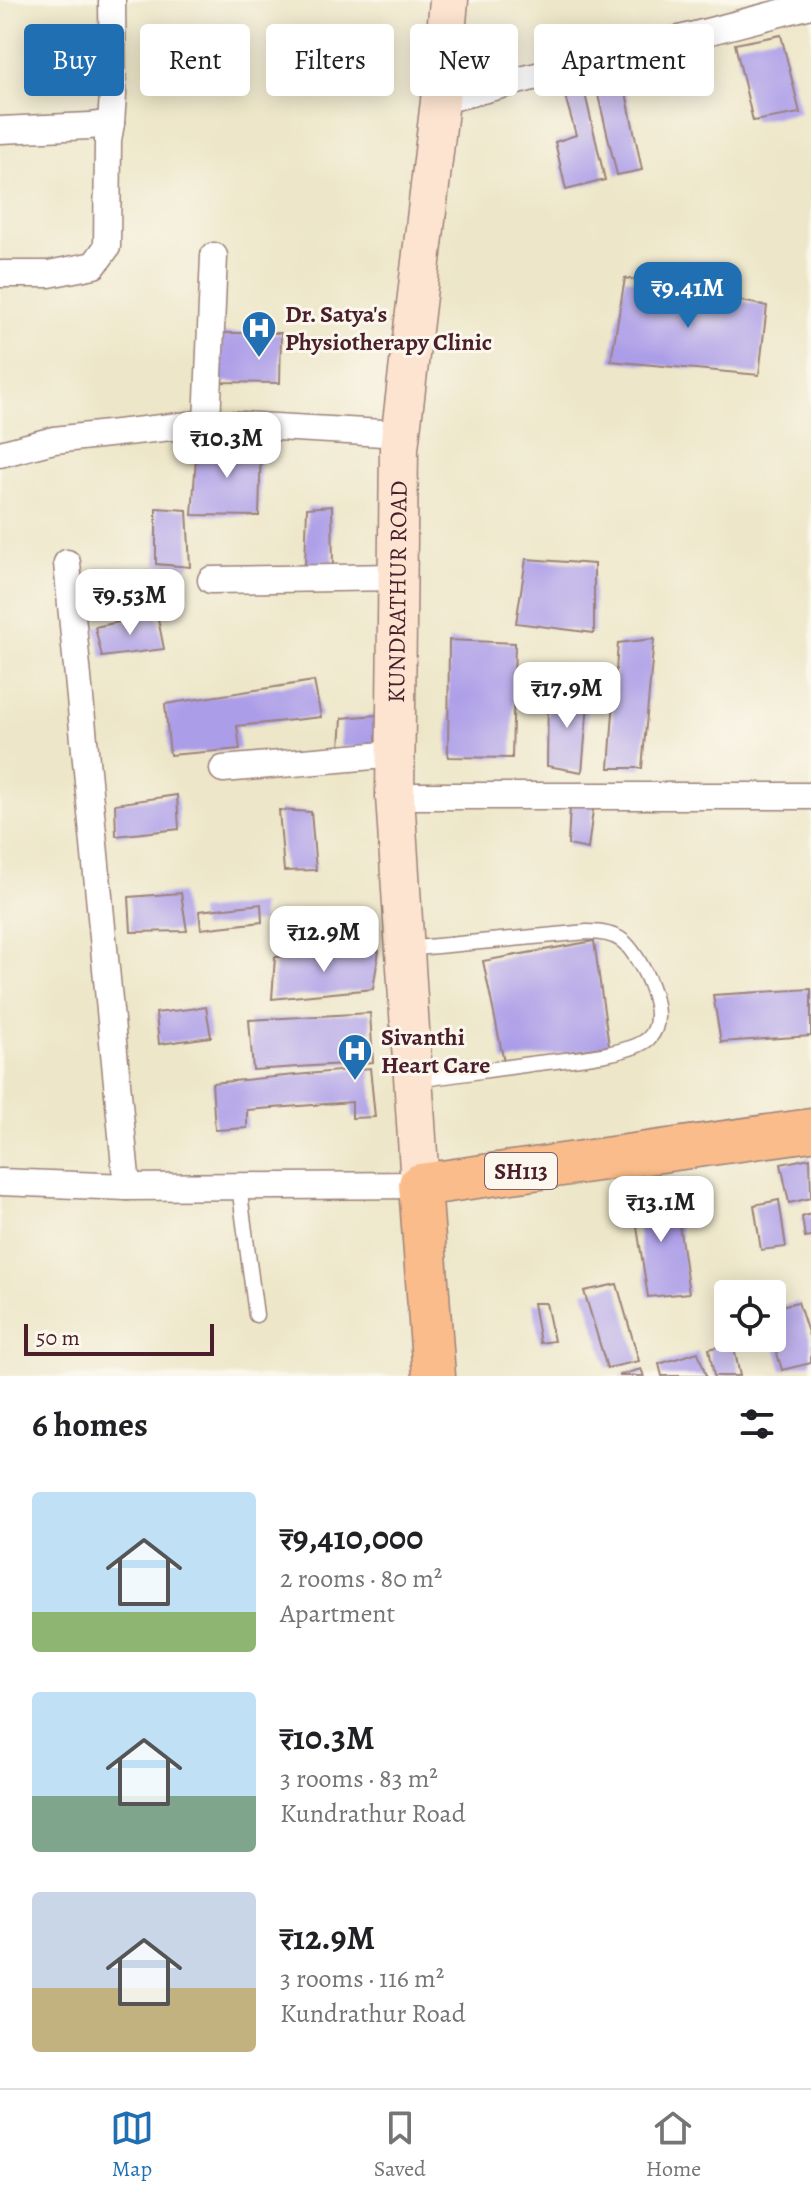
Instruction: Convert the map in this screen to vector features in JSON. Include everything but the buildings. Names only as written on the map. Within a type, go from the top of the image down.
[{"type":"main road","name":"SH113","points":[[420,1185],[811,1130]]},
{"type":"main road","points":[[420,1185],[434,1376]]},
{"type":"street","points":[[0,274],[49,274],[94,265],[107,247],[108,140],[113,95],[112,0]]},
{"type":"street","name":"KUNDRATHUR ROAD","points":[[420,1185],[395,796],[397,577],[401,434],[449,0]]},
{"type":"street","points":[[440,101],[811,5]]},
{"type":"street","points":[[0,130],[111,123]]},
{"type":"street","points":[[207,423],[214,256]]},
{"type":"street","points":[[0,454],[54,440],[207,423],[401,434]]},
{"type":"street","points":[[67,563],[127,1187]]},
{"type":"street","points":[[211,580],[397,577]]},
{"type":"street","points":[[223,769],[396,754]]},
{"type":"street","points":[[395,796],[811,796]]},
{"type":"street","points":[[0,1182],[127,1187],[420,1185]]},
{"type":"lane","points":[[405,949],[606,932],[620,938],[638,960],[652,988],[656,1006],[656,1027],[649,1038],[634,1047],[599,1055],[413,1080]]},
{"type":"lane","points":[[239,1186],[256,1315]]},
{"type":"place","name":"Dr. Satya's Physiotherapy Clinic","points":[[259,359]]},
{"type":"place","name":"Sivanthi Heart Care","points":[[355,1082]]}]
